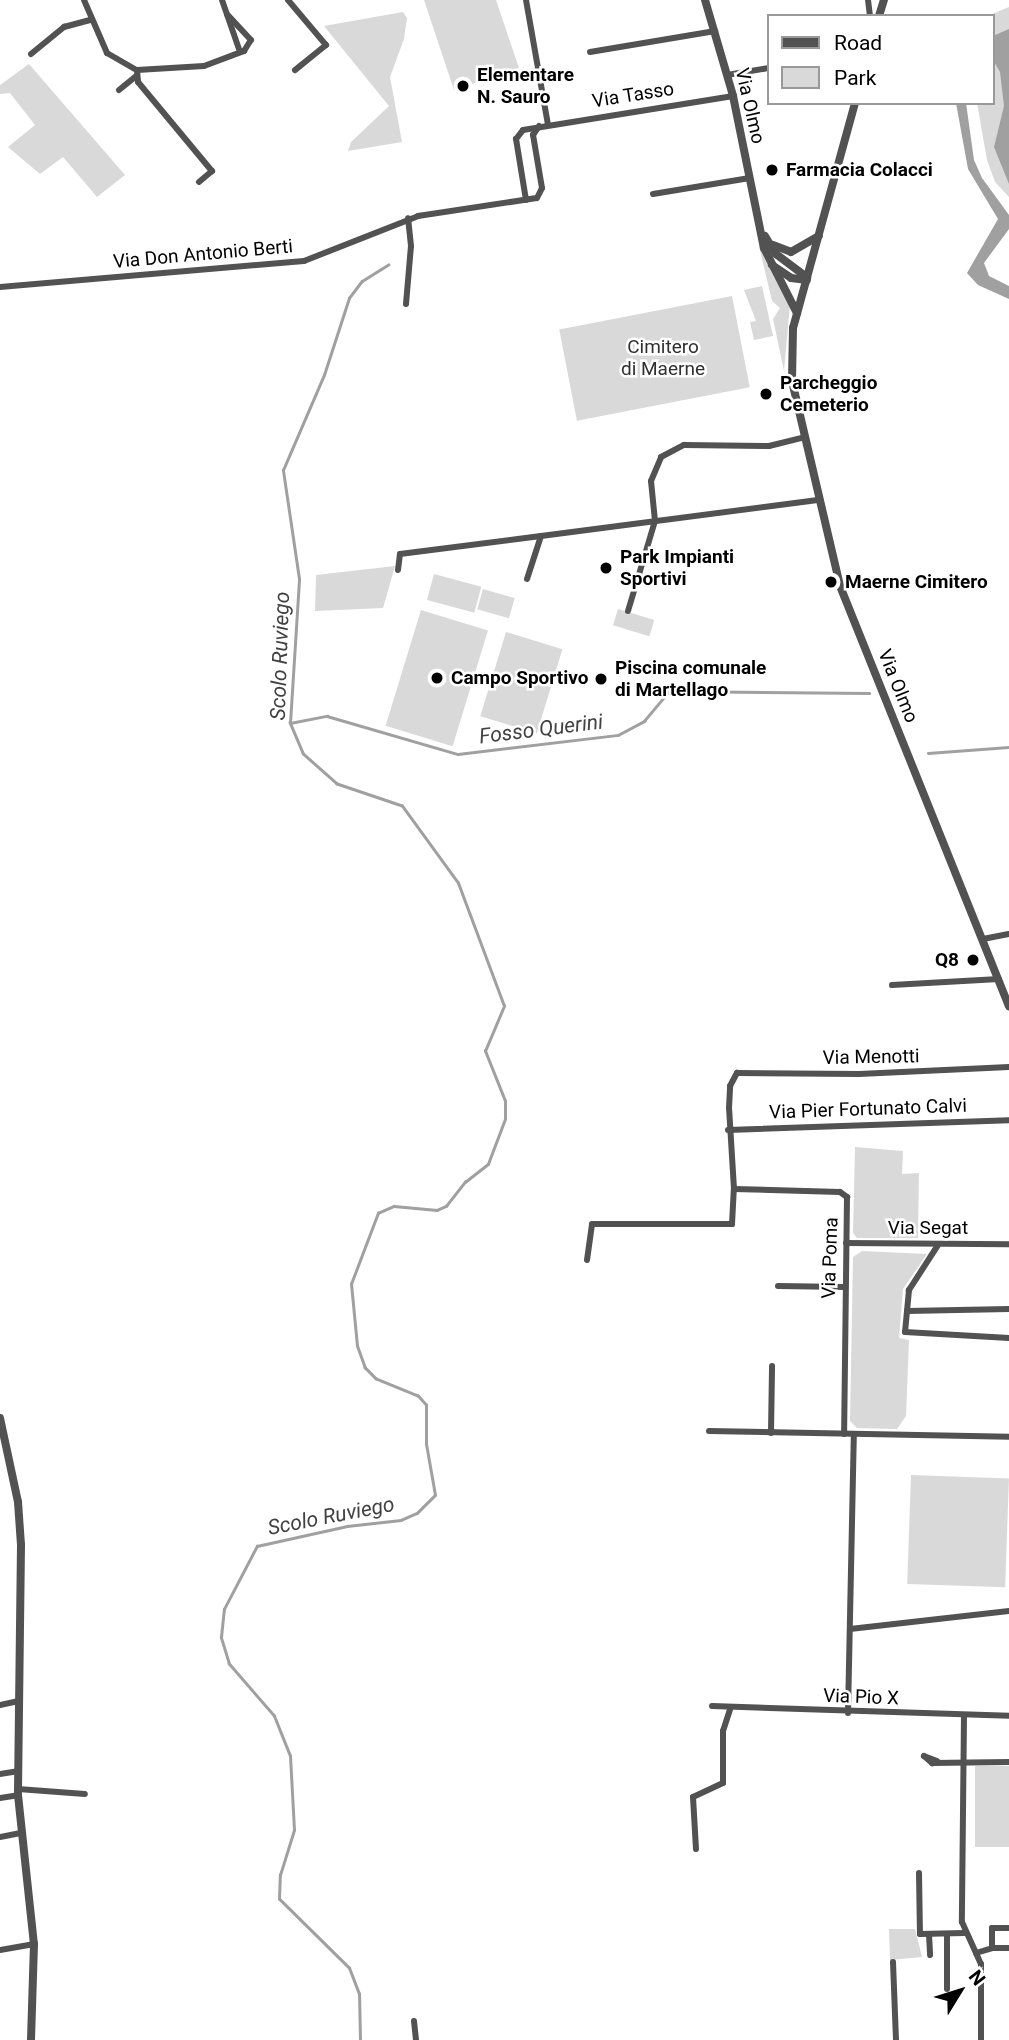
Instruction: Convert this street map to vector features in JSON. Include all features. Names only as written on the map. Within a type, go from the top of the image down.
[{"type":"street","points":[[84,0],[90,20],[107,53],[136,73],[212,171],[199,182]]},
{"type":"street","points":[[222,0],[239,49]]},
{"type":"street","points":[[288,0],[326,45],[295,70]]},
{"type":"street","points":[[526,0],[548,125]]},
{"type":"street","name":"Via Olmo","points":[[705,0],[733,96],[770,263],[797,313]]},
{"type":"street","points":[[870,0],[882,8]]},
{"type":"street","points":[[226,14],[251,40],[244,51],[239,49]]},
{"type":"street","points":[[31,54],[64,27],[90,20]]},
{"type":"street","points":[[590,52],[715,31]]},
{"type":"street","points":[[119,90],[136,73],[219,64],[239,49]]},
{"type":"street","points":[[727,75],[768,68]]},
{"type":"street","name":"Via Tasso","points":[[526,200],[516,139],[523,130],[733,96]]},
{"type":"street","points":[[770,263],[791,278],[807,279],[854,105]]},
{"type":"street","points":[[406,304],[411,246],[405,220],[526,200],[541,194],[533,135],[539,127]]},
{"type":"street","points":[[653,194],[750,178]]},
{"type":"street","name":"Via Don Antonio Berti","points":[[0,287],[304,261],[405,220]]},
{"type":"street","name":"Via Olmo","points":[[761,230],[776,254],[807,279],[797,313],[790,362],[805,437],[845,599],[1007,994],[1009,1006]]},
{"type":"street","points":[[768,242],[791,253],[819,236]]},
{"type":"street","points":[[628,611],[655,519],[652,474],[672,449],[691,444],[769,446],[805,437]]},
{"type":"street","points":[[398,570],[400,554],[655,519],[820,500]]},
{"type":"street","points":[[527,579],[541,536]]},
{"type":"street","points":[[983,939],[1009,934]]},
{"type":"street","points":[[892,985],[999,979]]},
{"type":"street","name":"Via Menotti","points":[[728,1130],[734,1075],[1009,1067]]},
{"type":"street","name":"Via Pier Fortunato Calvi","points":[[728,1130],[1009,1120]]},
{"type":"street","points":[[587,1260],[592,1224],[728,1227],[734,1189],[728,1130]]},
{"type":"street","name":"Via Poma","points":[[734,1189],[844,1194],[844,1434]]},
{"type":"street","name":"Via Segat","points":[[846,1243],[1009,1244]]},
{"type":"street","points":[[938,1245],[909,1290],[905,1332],[910,1335],[1009,1338]]},
{"type":"street","points":[[778,1286],[844,1287]]},
{"type":"street","points":[[907,1311],[1009,1309]]},
{"type":"street","points":[[771,1433],[772,1366]]},
{"type":"street","points":[[0,1418],[18,1502],[21,1545],[18,1792],[34,1944],[30,2040]]},
{"type":"street","points":[[709,1431],[1009,1437]]},
{"type":"street","points":[[848,1713],[853,1434]]},
{"type":"street","points":[[850,1629],[1009,1611]]},
{"type":"street","points":[[0,1705],[19,1701]]},
{"type":"street","name":"Via Pio X","points":[[712,1706],[848,1713],[1009,1716]]},
{"type":"street","points":[[696,1849],[693,1797],[723,1783],[723,1731],[731,1707]]},
{"type":"street","points":[[964,1716],[964,1933],[981,1964],[979,2040]]},
{"type":"street","points":[[937,1761],[1009,1762]]},
{"type":"street","points":[[0,1774],[19,1771]]},
{"type":"street","points":[[0,1798],[18,1792],[85,1794]]},
{"type":"street","points":[[0,1837],[21,1833]]},
{"type":"street","points":[[919,1873],[920,1932],[964,1933]]},
{"type":"street","points":[[992,1948],[992,1928],[1009,1928]]},
{"type":"street","points":[[929,1934],[930,1955]]},
{"type":"street","points":[[947,1934],[947,1989]]},
{"type":"street","points":[[0,1950],[34,1944]]},
{"type":"street","points":[[976,1953],[992,1948],[1009,1948]]},
{"type":"street","points":[[893,1962],[896,2040]]},
{"type":"street","points":[[414,2021],[416,2040]]},
{"type":"green space","points":[[424,0],[496,0],[519,68],[454,90]]},
{"type":"green space","points":[[1009,7],[1009,197],[995,182],[987,160],[977,105],[995,105],[995,14],[992,14]]},
{"type":"green space","points":[[403,12],[407,18],[404,39],[390,77],[402,142],[348,151],[351,142],[389,106],[324,26]]},
{"type":"green space","points":[[29,64],[125,175],[97,197],[63,157],[40,174],[8,147],[35,125],[10,93],[0,94],[0,85]]},
{"type":"green space","points":[[759,246],[790,305],[784,371],[773,319],[780,308],[772,301]]},
{"type":"green space","points":[[762,286],[773,336],[754,340],[750,322],[756,321],[744,290]]},
{"type":"green space","name":"Cimitero di Maerne","points":[[732,296],[750,387],[577,421],[559,330]]},
{"type":"green space","points":[[395,566],[383,608],[315,611],[316,575]]},
{"type":"green space","points":[[434,574],[481,587],[474,613],[427,600]]},
{"type":"green space","points":[[483,589],[515,598],[509,618],[477,609]]},
{"type":"green space","points":[[618,609],[654,620],[649,636],[613,625]]},
{"type":"green space","name":"Campo Sportivo","points":[[421,610],[488,630],[453,746],[386,726]]},
{"type":"green space","points":[[506,632],[562,649],[537,733],[480,716]]},
{"type":"green space","points":[[855,1147],[903,1151],[902,1174],[919,1173],[918,1238],[857,1238],[853,1233]]},
{"type":"green space","points":[[862,1251],[927,1254],[903,1289],[899,1338],[909,1340],[906,1416],[897,1429],[857,1428],[850,1421],[853,1257]]},
{"type":"green space","points":[[911,1475],[1009,1478],[1005,1587],[907,1584]]},
{"type":"green space","points":[[975,1766],[1009,1766],[1009,1847],[975,1847]]},
{"type":"green space","points":[[889,1929],[915,1929],[922,1957],[890,1960]]},
{"type":"shaded area","points":[[1009,29],[1009,184],[994,147],[1004,106],[1000,72],[995,63],[995,35]]},
{"type":"shaded area","points":[[956,105],[966,105],[974,160],[982,178],[1009,215],[1009,229],[984,263],[989,276],[1009,286],[1009,299],[978,285],[967,273],[998,219],[968,169]]},
{"type":"waterway","name":"Scolo Ruviego","points":[[360,2040],[359,1994],[349,1968],[279,1899],[280,1875],[294,1830],[290,1756],[274,1716],[229,1664],[221,1637],[224,1609],[257,1546],[347,1526],[401,1520],[417,1513],[435,1495],[426,1444],[426,1405],[418,1396],[376,1379],[365,1368],[357,1346],[351,1284],[378,1213],[394,1206],[437,1210],[446,1206],[465,1182],[488,1164],[505,1119],[505,1101],[485,1051],[504,1006],[458,883],[402,806],[337,784],[303,754],[290,723],[299,579],[283,470],[324,375],[349,298],[362,281],[388,265]]},
{"type":"waterway","name":"Fosso Querini","points":[[290,723],[327,716],[458,754],[618,735],[644,721],[669,691],[869,693]]},
{"type":"waterway","name":"Fosso Querini","points":[[928,753],[1009,747]]},
{"type":"place","name":"Elementare N. Sauro","points":[[463,86]]},
{"type":"place","name":"Farmacia Colacci","points":[[772,170]]},
{"type":"place","name":"Parcheggio Cemeterio","points":[[766,394]]},
{"type":"place","name":"Park Impianti Sportivi","points":[[606,568]]},
{"type":"place","name":"Maerne Cimitero","points":[[831,582]]},
{"type":"place","name":"Campo Sportivo","points":[[437,678]]},
{"type":"place","name":"Piscina comunale di Martellago","points":[[601,679]]},
{"type":"place","name":"Q8","points":[[973,960]]}]
